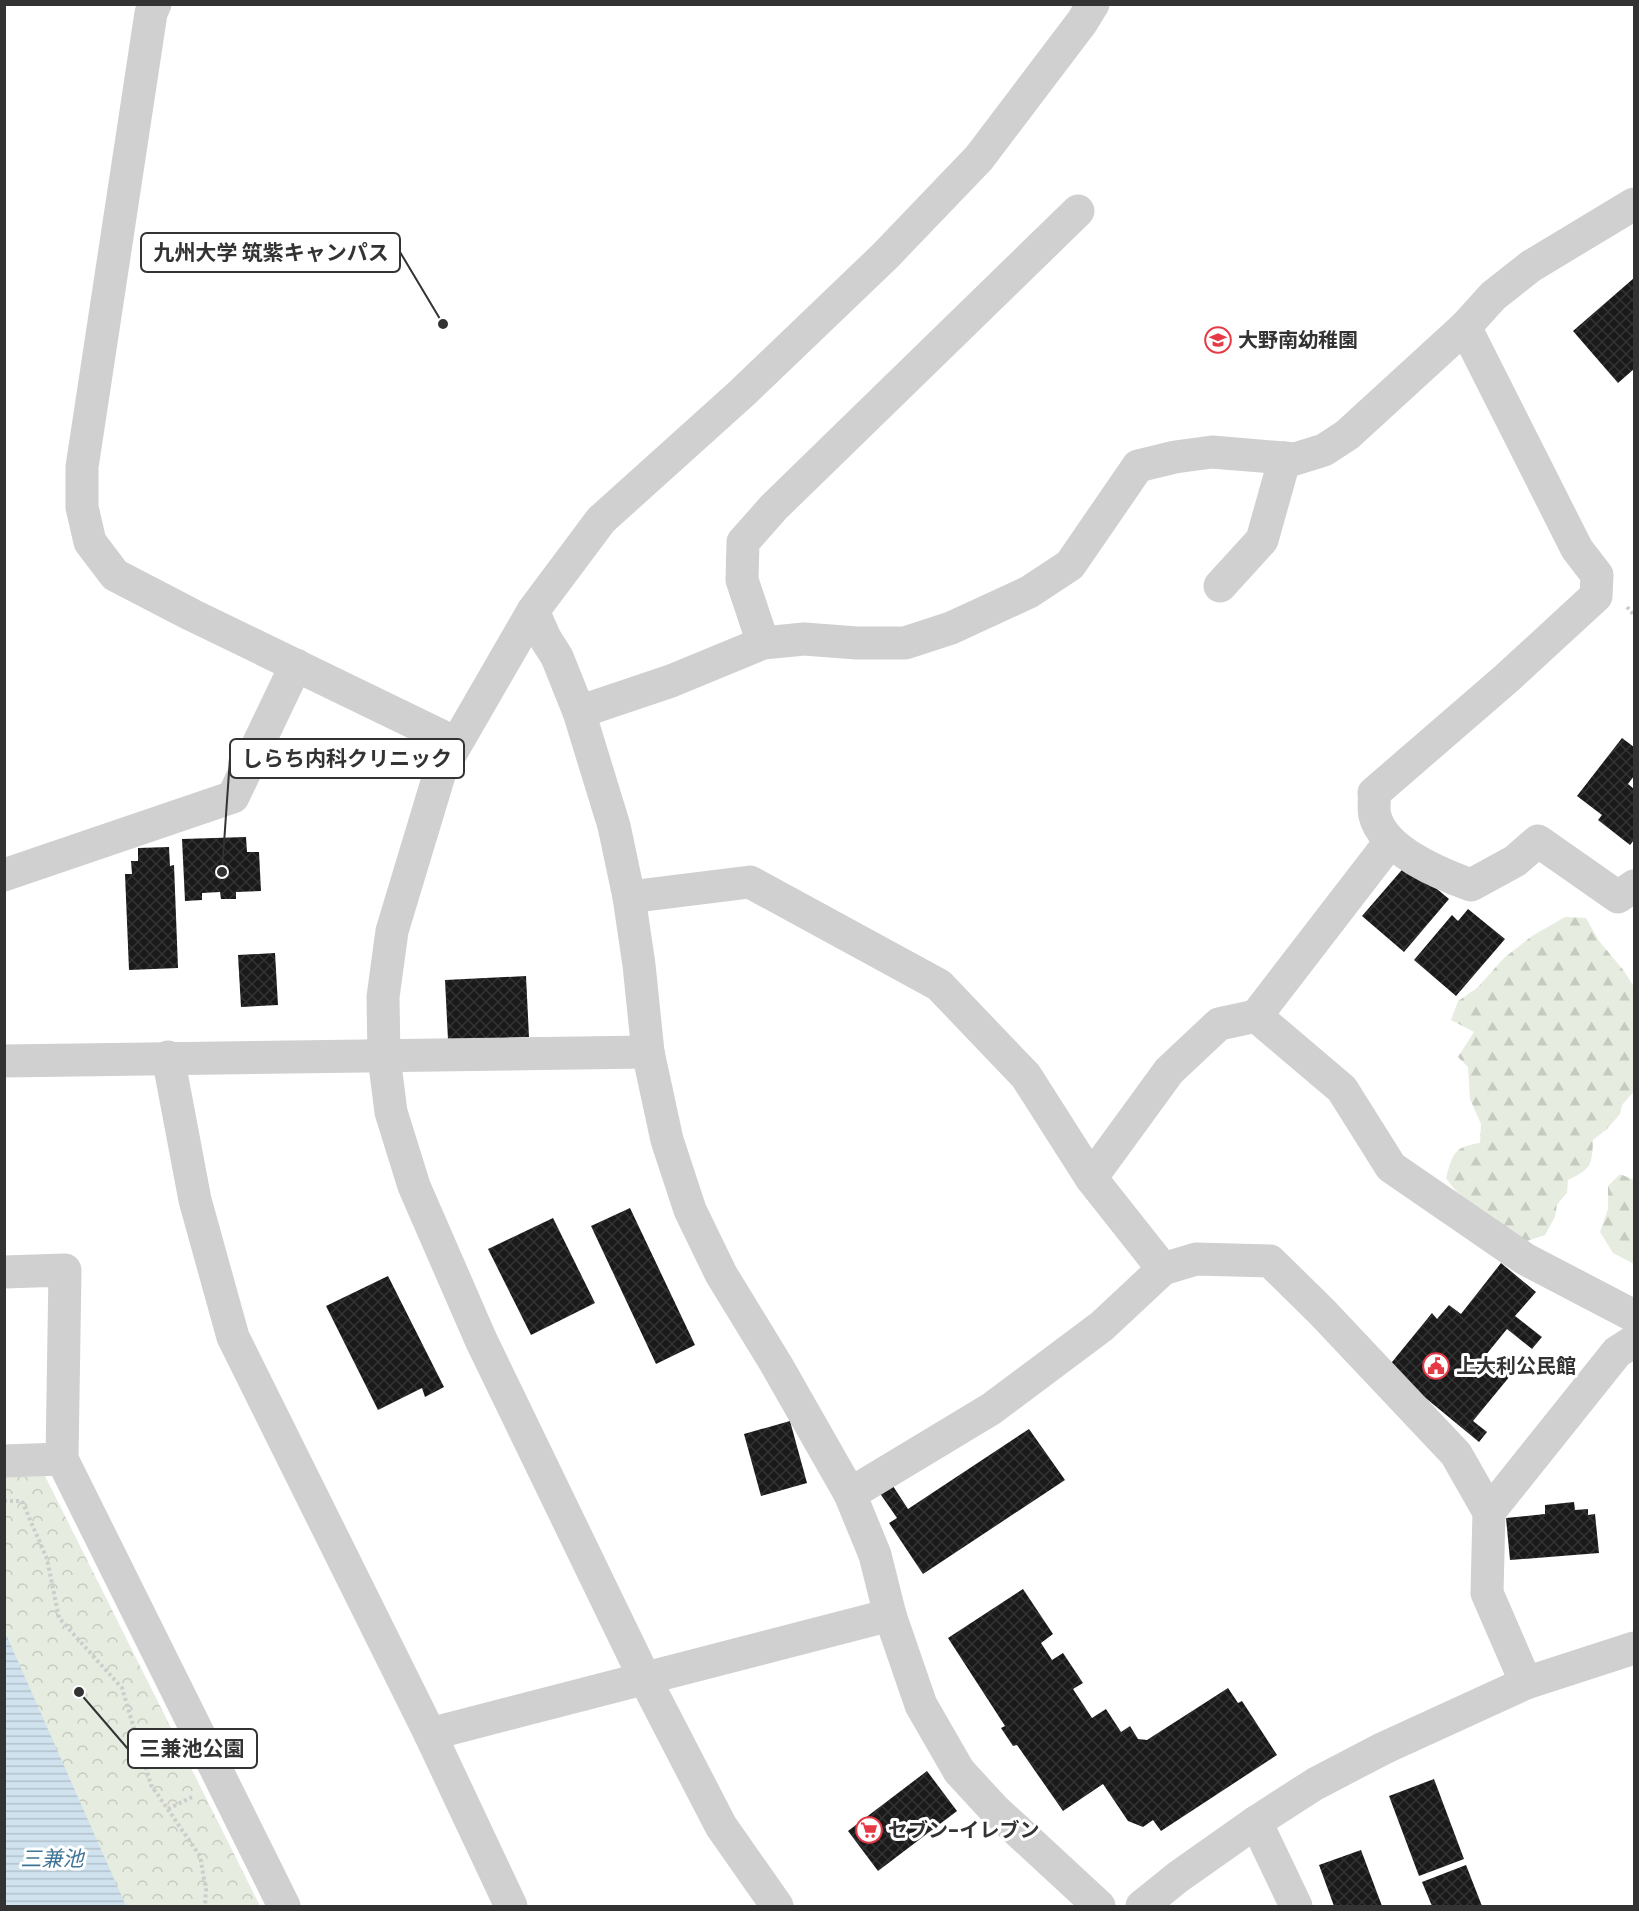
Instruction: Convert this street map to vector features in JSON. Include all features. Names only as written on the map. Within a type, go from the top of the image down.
[{"type":"street","points":[[154,4],[82,467],[82,507],[90,542],[115,575],[456,743]]},
{"type":"street","points":[[777,1906],[721,1826],[645,1679],[481,1340],[414,1186],[392,1112],[384,1057],[383,998],[392,932],[440,772],[533,611],[601,520],[750,385],[886,255],[980,158],[1093,4]]},
{"type":"street","points":[[579,712],[671,681],[763,643],[804,639],[857,643],[905,643],[951,628],[1029,592],[1070,566],[1138,466],[1175,457],[1212,452],[1295,459],[1324,450],[1347,435],[1465,327],[1493,296],[1531,266],[1635,204]]},
{"type":"street","points":[[763,643],[742,580],[743,542],[774,507],[1078,211]]},
{"type":"street","points":[[1465,327],[1577,549],[1597,575],[1596,597],[1507,678],[1374,793],[1375,817],[1390,842],[1434,871],[1471,885],[1515,861],[1538,841],[1618,897],[1635,886]]},
{"type":"street","points":[[1220,586],[1262,540],[1285,458]]},
{"type":"street","points":[[533,611],[545,638],[557,657],[579,712],[614,826],[629,897],[648,1052],[667,1140],[690,1210],[721,1274],[776,1364],[850,1494],[875,1555],[890,1615],[921,1705],[959,1771],[993,1809],[1099,1906]]},
{"type":"street","points":[[4,875],[233,797],[296,665]]},
{"type":"street","points":[[1091,1179],[1169,1071],[1219,1024],[1256,1016],[1390,842]]},
{"type":"street","points":[[629,897],[750,882],[939,985],[1026,1076],[1091,1179],[1163,1269]]},
{"type":"street","points":[[1256,1016],[1342,1089],[1390,1167],[1526,1259],[1635,1316]]},
{"type":"street","points":[[4,1061],[648,1052]]},
{"type":"street","points":[[168,1058],[195,1200],[232,1337],[430,1734],[511,1906]]},
{"type":"street","points":[[850,1494],[991,1409],[1102,1326],[1163,1269],[1196,1259],[1270,1261],[1322,1312],[1456,1454],[1489,1512],[1487,1593],[1526,1683]]},
{"type":"street","points":[[4,1272],[65,1270],[62,1459],[284,1906]]},
{"type":"street","points":[[1489,1512],[1617,1352],[1635,1341]]},
{"type":"street","points":[[4,1461],[62,1459]]},
{"type":"street","points":[[430,1734],[890,1615]]},
{"type":"street","points":[[1142,1906],[1178,1877],[1256,1822],[1316,1784],[1384,1748],[1526,1683],[1635,1648]]},
{"type":"street","points":[[1256,1822],[1296,1906]]},
{"type":"path","points":[[4,1501],[22,1501],[47,1559],[59,1618],[122,1688],[151,1785],[200,1856],[206,1890],[205,1906]]},
{"type":"green space","points":[[1565,917],[1586,918],[1599,941],[1634,987],[1634,1091],[1622,1105],[1620,1114],[1593,1140],[1589,1166],[1568,1180],[1567,1193],[1557,1204],[1555,1217],[1545,1235],[1524,1242],[1472,1206],[1446,1178],[1450,1163],[1456,1153],[1464,1147],[1480,1143],[1481,1124],[1470,1099],[1468,1067],[1458,1057],[1474,1032],[1451,1020],[1458,1001],[1477,988],[1504,958],[1532,936]]},
{"type":"green space","points":[[1620,1174],[1634,1180],[1634,1264],[1613,1253],[1600,1232],[1608,1209],[1608,1186]]},
{"type":"green space","points":[[45,1476],[260,1906],[5,1906],[4,1477]]},
{"type":"water","name":"三兼池","points":[[5,1632],[126,1906],[5,1906]]},
{"type":"building","points":[[1634,278],[1634,369],[1618,383],[1573,331]]},
{"type":"building","points":[[1622,738],[1634,747],[1634,776],[1628,784],[1634,789],[1634,840],[1630,845],[1598,820],[1602,815],[1577,796]]},
{"type":"building","points":[[246,837],[247,852],[259,852],[261,891],[236,892],[236,899],[221,899],[220,892],[202,893],[202,900],[185,901],[182,839]]},
{"type":"building","points":[[169,847],[170,866],[174,865],[178,968],[129,970],[125,874],[132,874],[131,861],[138,861],[138,848]]},
{"type":"building","points":[[1407,864],[1449,899],[1404,952],[1362,916]]},
{"type":"building","points":[[1468,909],[1505,939],[1456,996],[1414,960],[1452,915],[1458,921]]},
{"type":"building","points":[[275,953],[278,1005],[241,1007],[238,955]]},
{"type":"building","points":[[526,976],[529,1037],[448,1040],[445,980]]},
{"type":"building","points":[[630,1208],[695,1345],[656,1364],[591,1226]]},
{"type":"building","points":[[553,1218],[595,1303],[531,1335],[488,1249]]},
{"type":"building","points":[[1501,1263],[1536,1292],[1515,1316],[1542,1337],[1532,1349],[1507,1329],[1485,1356],[1510,1376],[1473,1421],[1487,1432],[1479,1442],[1388,1367],[1432,1313],[1437,1319],[1449,1305],[1461,1314]]},
{"type":"building","points":[[388,1276],[444,1387],[425,1397],[422,1388],[378,1410],[326,1306]]},
{"type":"building","points":[[790,1421],[807,1483],[761,1496],[744,1434]]},
{"type":"building","points":[[1029,1429],[1065,1480],[923,1574],[889,1523],[897,1518],[879,1492],[891,1483],[908,1509]]},
{"type":"building","points":[[1574,1502],[1575,1510],[1588,1509],[1588,1515],[1595,1514],[1599,1553],[1510,1560],[1506,1518],[1545,1514],[1545,1505]]},
{"type":"building","points":[[1023,1589],[1053,1634],[1041,1643],[1052,1660],[1063,1653],[1083,1683],[1073,1689],[1092,1718],[1106,1709],[1121,1732],[1130,1726],[1138,1739],[1147,1740],[1228,1688],[1238,1703],[1242,1701],[1277,1755],[1161,1831],[1153,1820],[1143,1827],[1128,1821],[1103,1784],[1063,1811],[1017,1745],[1013,1746],[1001,1728],[1005,1726],[948,1638]]},
{"type":"building","points":[[927,1771],[957,1811],[878,1871],[848,1831]]},
{"type":"building","points":[[1434,1779],[1464,1859],[1419,1876],[1389,1796]]},
{"type":"building","points":[[1361,1850],[1382,1906],[1334,1906],[1319,1865]]},
{"type":"building","points":[[1466,1865],[1482,1906],[1432,1906],[1422,1882]]},
{"type":"place","name":"九州大学 筑紫キャンパス","points":[[443,324]]},
{"type":"place","name":"大野南幼稚園","points":[[1218,340]]},
{"type":"place","name":"しらち内科クリニック","points":[[222,872]]},
{"type":"place","name":"上大利公民館","points":[[1436,1366]]},
{"type":"place","name":"三兼池公園","points":[[79,1692]]},
{"type":"place","name":"セブン-イレブン","points":[[869,1830]]}]
